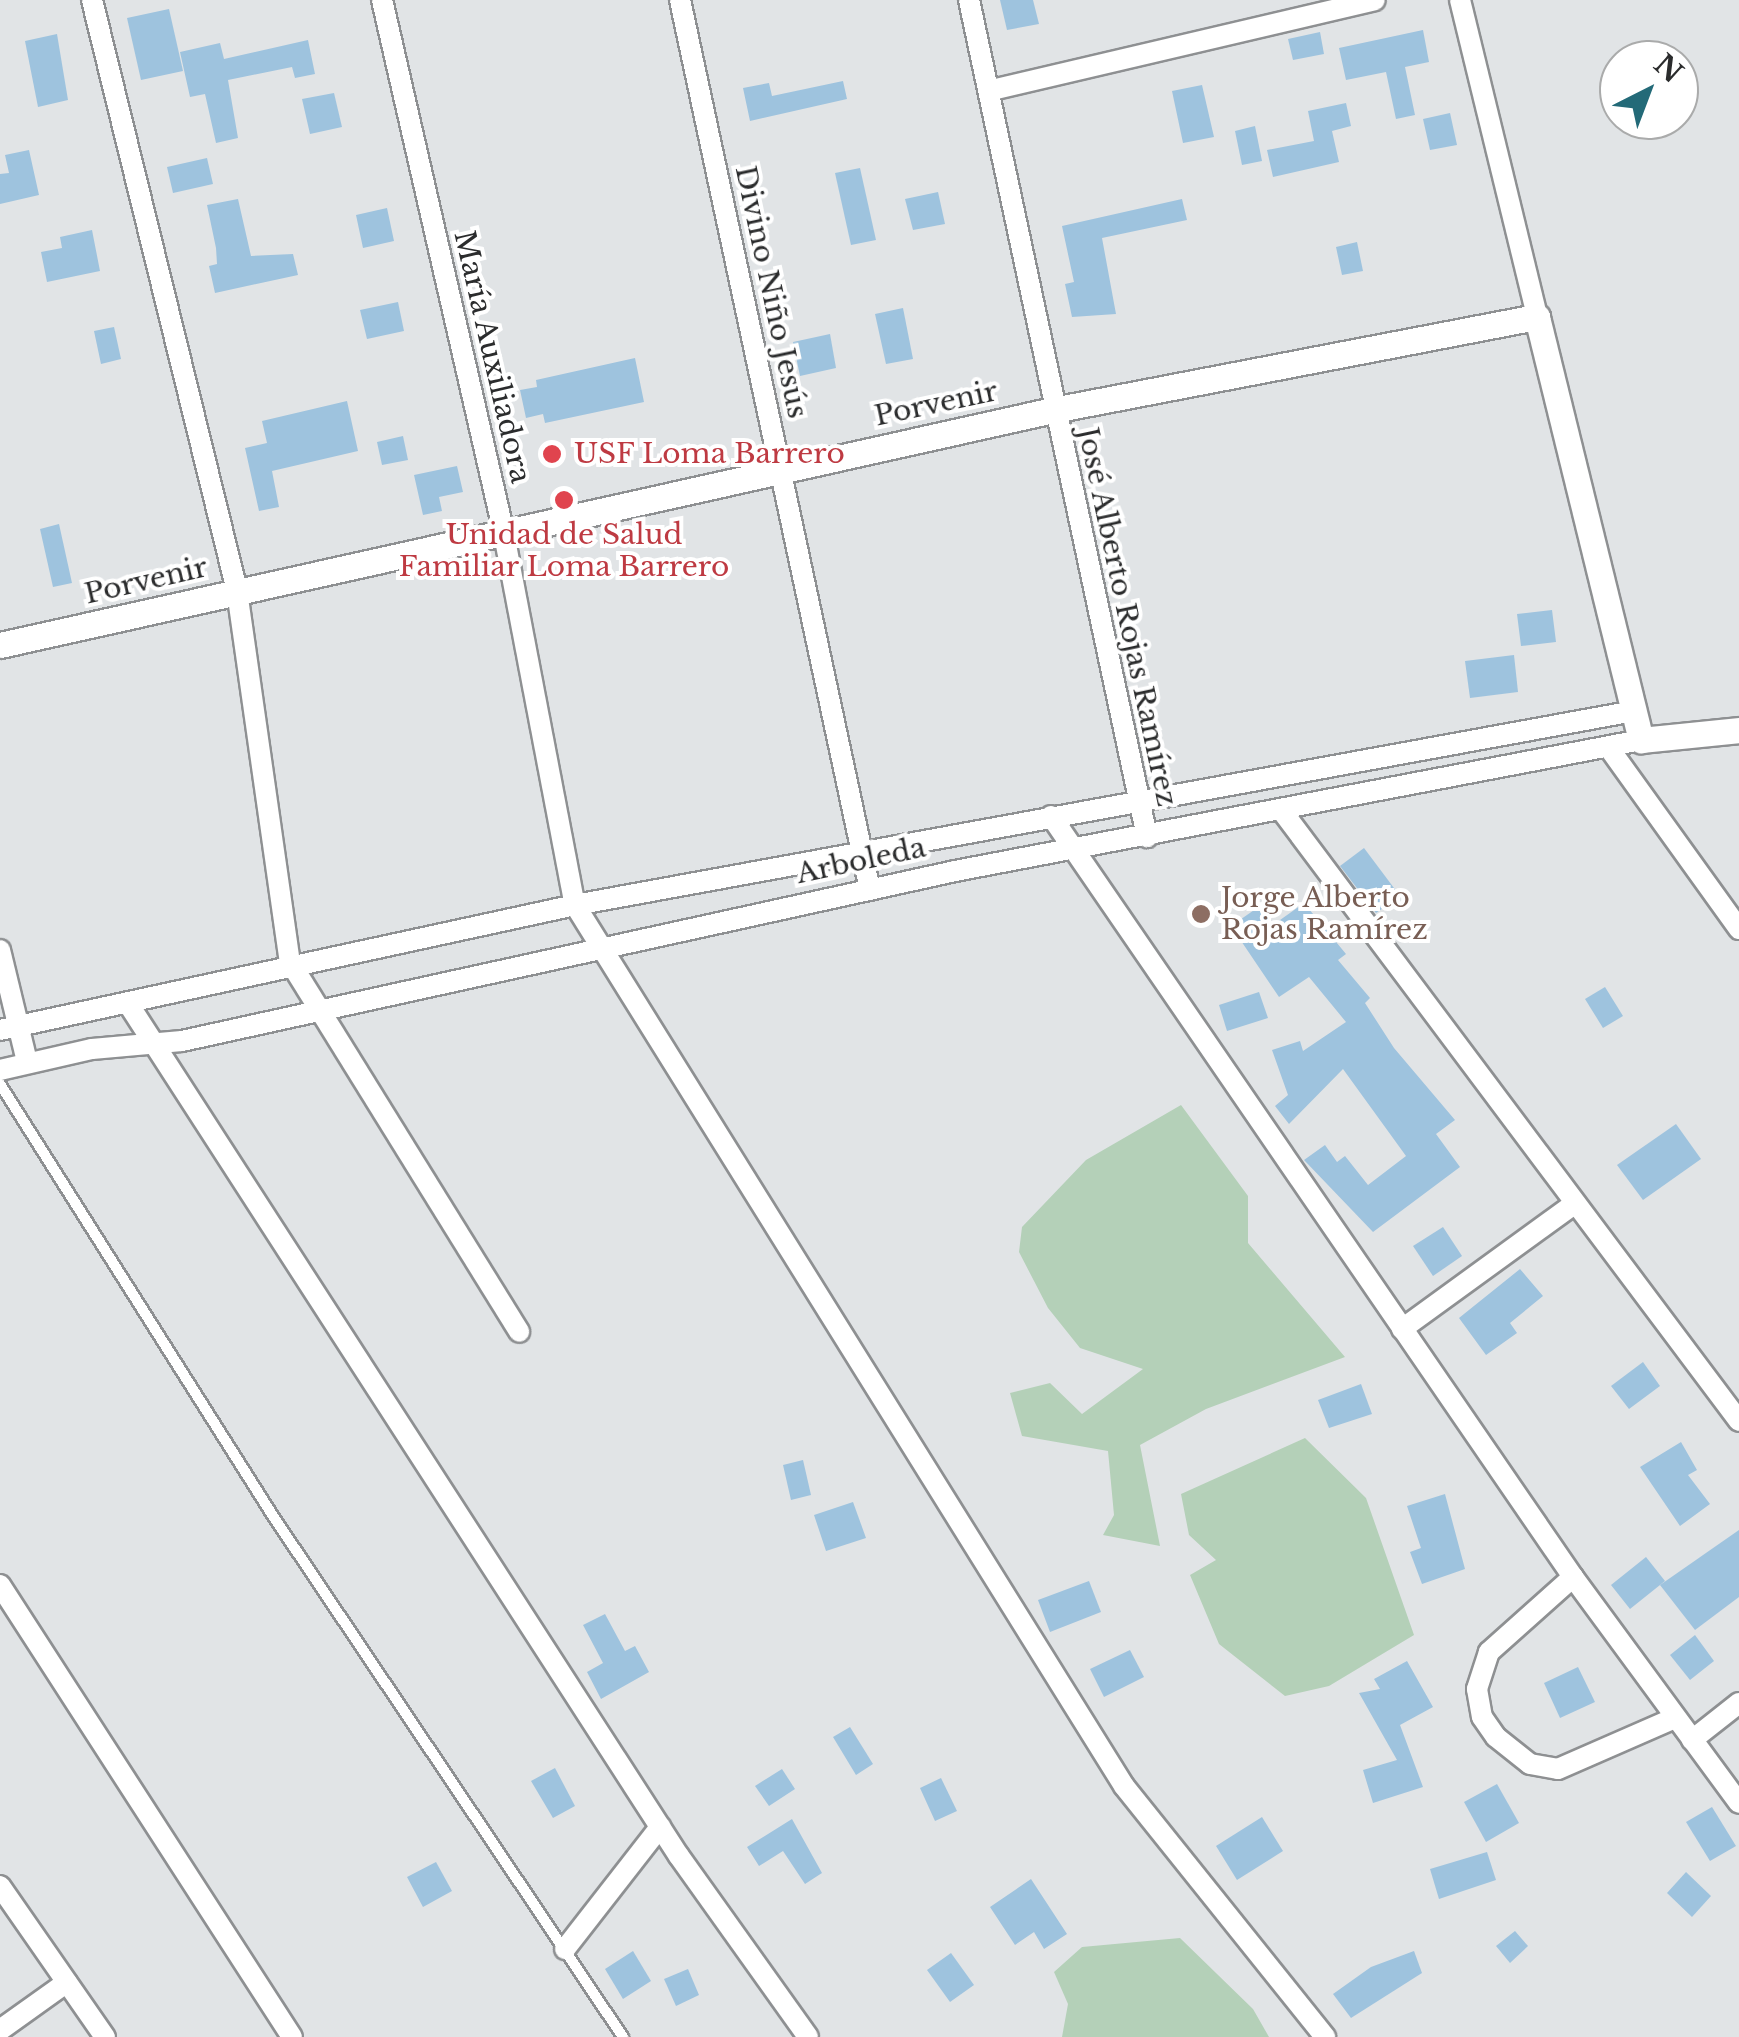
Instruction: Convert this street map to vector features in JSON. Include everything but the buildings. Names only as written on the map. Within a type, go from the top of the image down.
[{"type":"street","points":[[92,0],[237,592],[290,962],[519,1332]]},
{"type":"street","name":"María Auxiliadora","points":[[382,0],[503,529],[574,905],[1124,1786],[1324,2037]]},
{"type":"street","name":"Divino Niño Jesús","points":[[680,0],[870,890]]},
{"type":"street","name":"José Alberto Rojas Ramírez","points":[[969,0],[992,90],[1053,410],[1147,837]]},
{"type":"street","points":[[992,90],[1375,0]]},
{"type":"street","points":[[1460,0],[1641,740]]},
{"type":"street","name":"Porvenir","points":[[0,645],[503,529],[1053,410],[1537,318]]},
{"type":"street","name":"Arboleda","points":[[9,1028],[129,1005],[290,962],[574,905],[1634,711]]},
{"type":"street","name":"Arboleda","points":[[0,1070],[27,1062],[154,1044],[1074,850],[1641,740],[1739,730]]},
{"type":"street","points":[[1610,748],[1739,929]]},
{"type":"street","points":[[1282,811],[1739,1421]]},
{"type":"street","points":[[1052,816],[1573,1578],[1739,1804]]},
{"type":"street","points":[[0,950],[9,1028],[27,1062]]},
{"type":"street","points":[[129,1005],[660,1827],[808,2037]]},
{"type":"street","points":[[1402,1329],[1574,1204]]},
{"type":"street","points":[[1573,1578],[1488,1652],[1477,1688],[1482,1717],[1496,1737],[1530,1764],[1558,1769],[1675,1718]]},
{"type":"street","points":[[0,1585],[292,2037]]},
{"type":"street","points":[[1692,1740],[1739,1703]]},
{"type":"street","points":[[565,1949],[660,1827]]},
{"type":"street","points":[[0,1886],[104,2037]]},
{"type":"street","points":[[0,2030],[67,1982]]},
{"type":"lane","points":[[0,1084],[273,1516],[622,2037]]},
{"type":"green space","points":[[1181,1105],[1248,1196],[1248,1243],[1345,1357],[1206,1409],[1140,1445],[1160,1546],[1103,1535],[1114,1515],[1108,1451],[1022,1436],[1010,1393],[1050,1383],[1082,1414],[1143,1369],[1080,1348],[1048,1308],[1019,1252],[1022,1227],[1086,1160]]},
{"type":"green space","points":[[1305,1438],[1366,1498],[1414,1635],[1329,1686],[1285,1696],[1219,1644],[1190,1575],[1216,1560],[1189,1535],[1181,1494]]},
{"type":"green space","points":[[1180,1938],[1253,2009],[1269,2037],[1062,2037],[1068,2004],[1054,1972],[1082,1947]]},
{"type":"place","name":"USF Loma Barrero","points":[[552,454]]},
{"type":"place","name":"Unidad de Salud Familiar Loma Barrero","points":[[564,500]]},
{"type":"place","name":"Jorge Alberto Rojas Ramírez","points":[[1201,914]]}]
